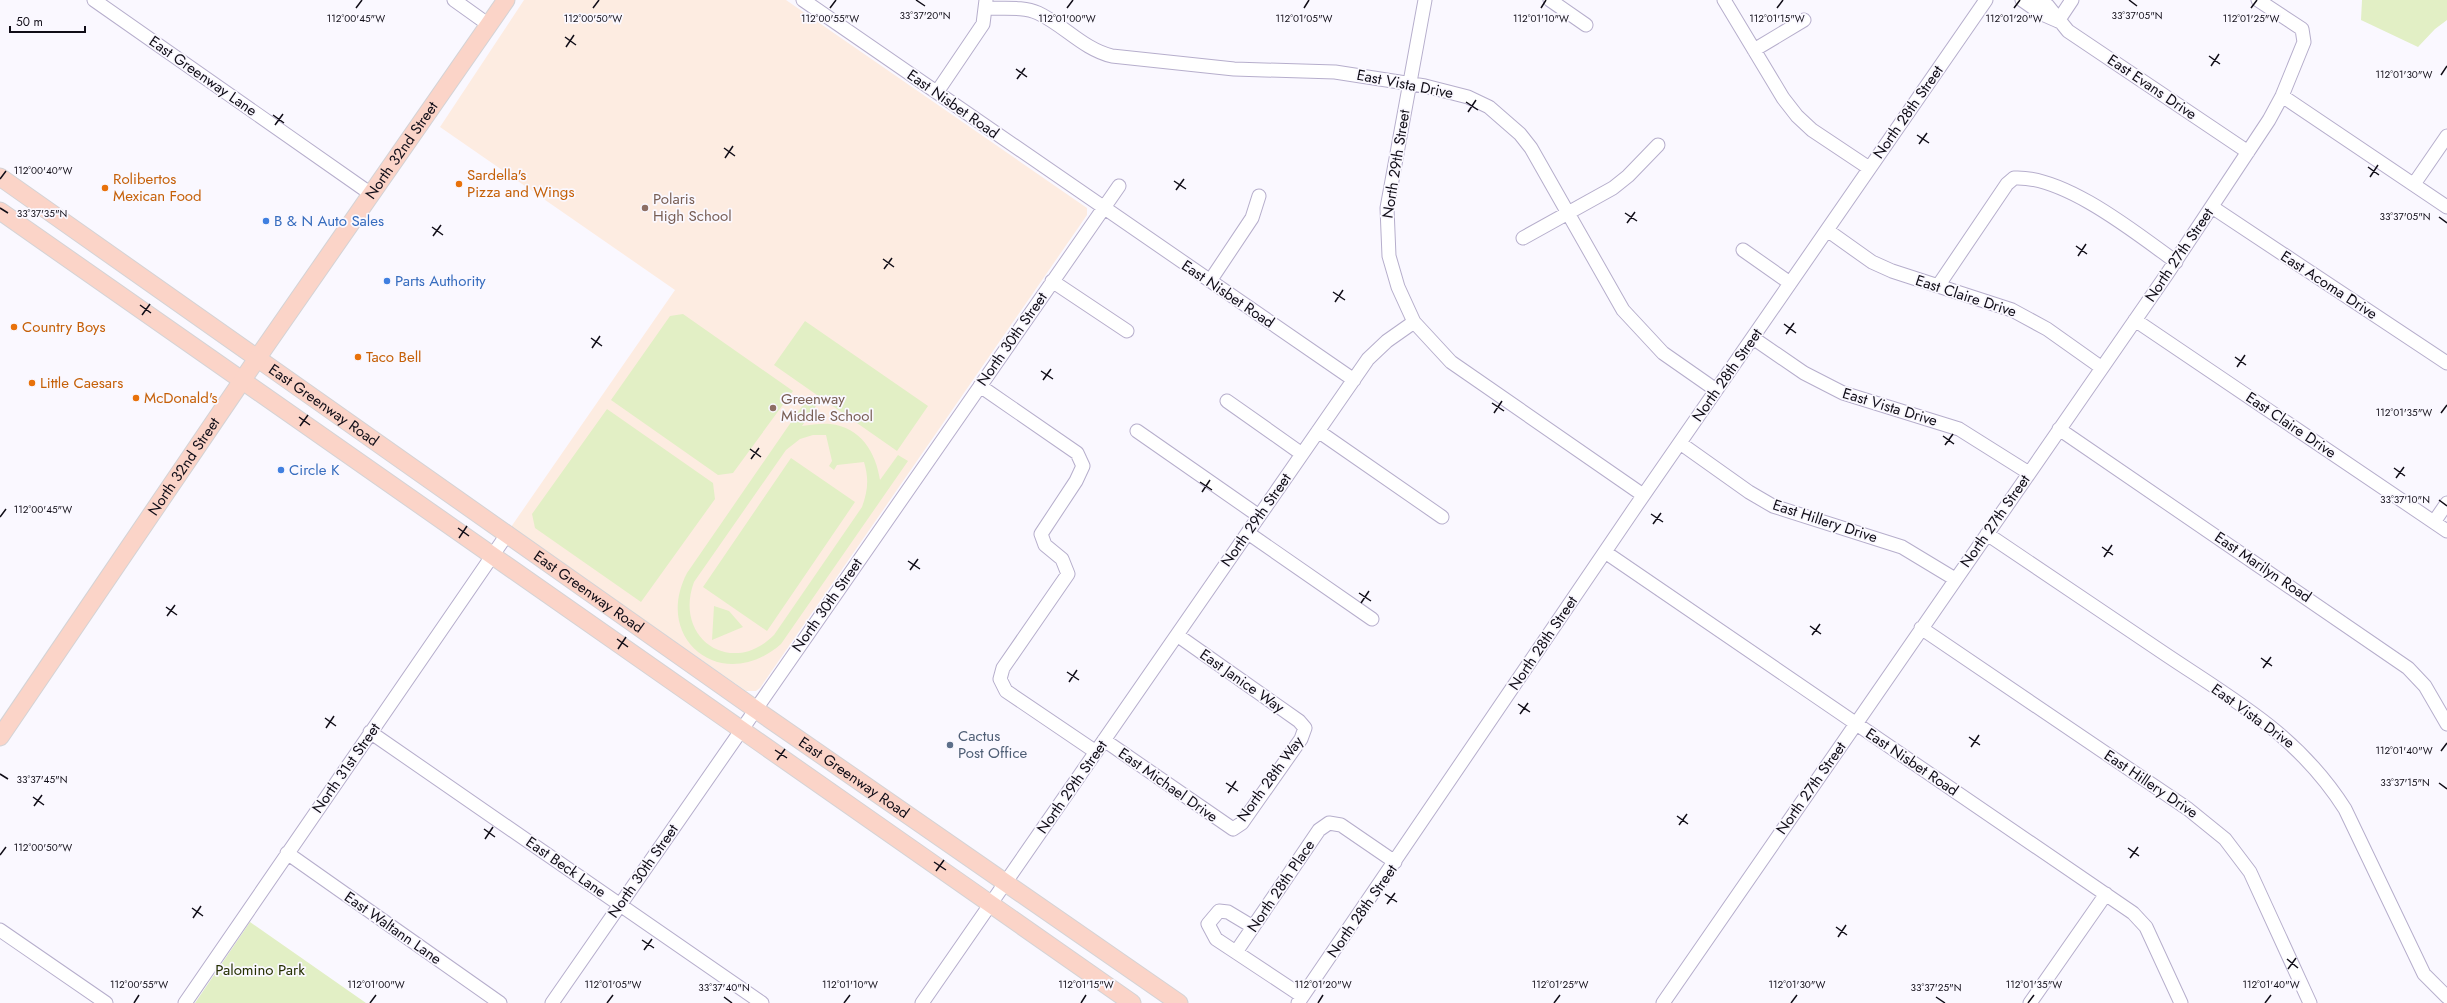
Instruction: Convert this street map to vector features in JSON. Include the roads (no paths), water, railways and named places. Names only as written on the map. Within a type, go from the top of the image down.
[{"type":"main road","name":"North 32nd Street","points":[[0,737],[257,358],[506,0]]},
{"type":"main road","name":"East Greenway Road","points":[[0,177],[508,533],[755,709],[1006,882],[1169,1000]]},
{"type":"main road","name":"East Greenway Road","points":[[0,211],[1132,1003]]},
{"type":"main road","points":[[106,285],[124,264]]},
{"type":"main road","points":[[381,478],[397,455]]},
{"type":"street","name":"East Greenway Lane","points":[[94,0],[371,194]]},
{"type":"street","points":[[454,0],[489,24]]},
{"type":"street","name":"East Nisbet Road","points":[[803,0],[1354,380]]},
{"type":"street","name":"North 29th Street","points":[[922,1003],[1354,380],[1378,349],[1414,322],[1392,272],[1386,222],[1389,191],[1425,0]]},
{"type":"street","points":[[1550,0],[1586,25]]},
{"type":"street","points":[[1724,0],[1754,50],[1797,116],[1812,130],[1868,168]]},
{"type":"street","name":"North 28th Street","points":[[1300,1000],[1868,168],[1986,0]]},
{"type":"street","name":"East Evans Drive","points":[[2022,0],[2042,14],[2058,21]]},
{"type":"street","name":"East Evans Drive","points":[[2040,0],[2048,6],[2058,21],[2068,31],[2248,152]]},
{"type":"street","points":[[2058,21],[2072,0]]},
{"type":"street","name":"North 27th Street","points":[[1663,1003],[1921,628],[2176,262],[2248,152],[2282,96],[2304,42],[2302,29],[2258,0]]},
{"type":"street","points":[[937,92],[978,34],[983,24],[986,4]]},
{"type":"street","name":"East Vista Drive","points":[[986,4],[1038,12],[1094,50],[1112,56],[1234,69],[1335,72],[1410,84],[1468,97],[1502,117],[1531,148],[1608,287],[1634,324],[1662,353],[1716,390]]},
{"type":"street","points":[[1754,50],[1804,20]]},
{"type":"street","points":[[2282,96],[2447,207]]},
{"type":"street","points":[[2414,184],[2447,136]]},
{"type":"street","points":[[1523,238],[1614,188],[1628,176],[1658,145]]},
{"type":"street","points":[[1938,286],[2007,184],[2014,178],[2022,177],[2070,193],[2096,206],[2176,262]]},
{"type":"street","points":[[1103,208],[1119,186]]},
{"type":"street","points":[[1210,281],[1252,218],[1258,196]]},
{"type":"street","name":"East Acoma Drive","points":[[2212,207],[2447,363]]},
{"type":"street","name":"North 30th Street","points":[[552,1003],[1103,208]]},
{"type":"street","name":"East Claire Drive","points":[[1827,230],[1872,262],[1911,278],[2012,310],[2046,329],[2102,368]]},
{"type":"street","points":[[1743,250],[1790,283]]},
{"type":"street","points":[[1052,281],[1127,331]]},
{"type":"street","name":"East Claire Drive","points":[[2135,320],[2447,531]]},
{"type":"street","points":[[1414,322],[1440,352],[1464,372],[1644,495]]},
{"type":"street","name":"East Vista Drive","points":[[1753,338],[1826,386],[1843,393],[1959,429],[2029,473]]},
{"type":"street","name":"East Michael Drive","points":[[980,386],[1077,453],[1083,466],[1076,481],[1041,534],[1044,544],[1062,560],[1068,574],[1003,668],[1000,679],[1006,691],[1096,752]]},
{"type":"street","points":[[1228,401],[1302,454]]},
{"type":"street","name":"East Marilyn Road","points":[[2059,429],[2324,608],[2408,668],[2425,686],[2447,724]]},
{"type":"street","points":[[1137,431],[1259,516]]},
{"type":"street","points":[[1318,431],[1442,517]]},
{"type":"street","name":"East Hillery Drive","points":[[1680,443],[1749,492],[1773,506],[1902,547],[1955,579]]},
{"type":"street","points":[[2434,522],[2447,503]]},
{"type":"street","points":[[1248,532],[1372,619]]},
{"type":"street","name":"North 31st Street","points":[[185,1003],[508,533]]},
{"type":"street","name":"East Vista Drive","points":[[1987,534],[2252,712],[2298,749],[2331,787],[2344,809],[2424,974],[2447,997]]},
{"type":"street","name":"East Nisbet Road","points":[[1605,552],[2133,913],[2146,927],[2181,1003]]},
{"type":"street","name":"East Hillery Drive","points":[[1921,628],[2209,823],[2225,839],[2250,872],[2310,1003]]},
{"type":"street","name":"East Janice Way","points":[[1177,635],[1298,721],[1304,728]]},
{"type":"street","name":"North 28th Way","points":[[1233,828],[1242,823],[1301,739],[1304,728]]},
{"type":"street","name":"East Beck Lane","points":[[370,732],[762,1003]]},
{"type":"street","name":"East Michael Drive","points":[[1104,740],[1233,828]]},
{"type":"street","name":"North 28th Place","points":[[1236,952],[1320,830],[1329,823],[1341,825],[1395,862]]},
{"type":"street","name":"East Waltann Lane","points":[[287,853],[500,1003]]},
{"type":"street","points":[[2031,1003],[2106,894]]},
{"type":"street","points":[[1253,927],[1228,912],[1219,911],[1212,916],[1208,924],[1209,930],[1216,939],[1236,952],[1300,1000]]},
{"type":"street","points":[[0,930],[106,1003]]},
{"type":"place","name":"Sardella's Pizza and Wings","points":[[459,184]]},
{"type":"place","name":"Rolibertos Mexican Food","points":[[105,188]]},
{"type":"place","name":"Polaris High School","points":[[645,208]]},
{"type":"place","name":"B & N Auto Sales","points":[[266,221]]},
{"type":"place","name":"Parts Authority","points":[[387,281]]},
{"type":"place","name":"Country Boys","points":[[14,327]]},
{"type":"place","name":"Taco Bell","points":[[358,357]]},
{"type":"place","name":"Little Caesars","points":[[32,383]]},
{"type":"place","name":"McDonald's","points":[[136,398]]},
{"type":"place","name":"Greenway Middle School","points":[[773,408]]},
{"type":"place","name":"Circle K","points":[[281,470]]},
{"type":"place","name":"Cactus Post Office","points":[[950,745]]},
{"type":"park label","name":"Palomino Park","points":[[260,970]]}]
